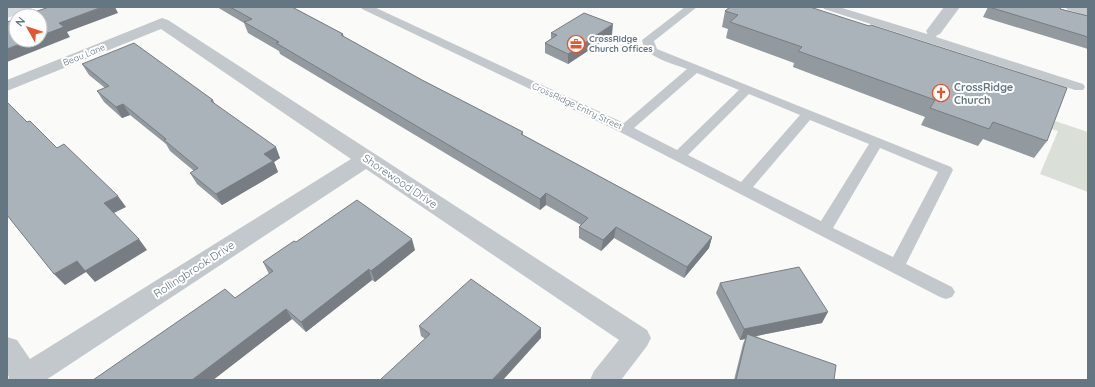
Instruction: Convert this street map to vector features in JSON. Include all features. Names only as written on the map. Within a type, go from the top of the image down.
[{"type":"street","points":[[7,13],[25,7]]},
{"type":"street","points":[[932,35],[952,7]]},
{"type":"street","points":[[1072,7],[1088,11]]},
{"type":"street","name":"Beau Lane","points":[[7,86],[162,23]]},
{"type":"street","name":"Shorewood Drive","points":[[162,23],[637,338],[604,380]]},
{"type":"street","name":"Rollingbrook Drive","points":[[24,379],[366,159]]},
{"type":"street","points":[[7,349],[24,379]]},
{"type":"lane","name":"CrossRidge Entry Street","points":[[366,7],[625,129],[695,68]]},
{"type":"lane","points":[[692,7],[648,40],[649,46],[653,51],[946,170],[896,267]]},
{"type":"lane","points":[[828,7],[932,35],[1080,87]]},
{"type":"lane","points":[[679,156],[747,89]]},
{"type":"lane","points":[[743,189],[808,114]]},
{"type":"lane","points":[[625,129],[946,292]]},
{"type":"lane","points":[[824,230],[877,142]]},
{"type":"shaded area","points":[[1049,119],[1088,132],[1088,192],[1040,174],[1058,131],[1046,127]]},
{"type":"building","points":[[102,7],[59,23],[64,27],[48,33],[48,8],[46,8]]},
{"type":"building","points":[[230,7],[292,7],[343,34],[341,35],[422,80],[523,132],[521,134],[712,237],[687,267],[616,227],[603,240],[579,227],[588,218],[546,193],[540,199],[276,43],[279,42],[244,22],[252,19]]},
{"type":"building","name":"CrossRidge Church","points":[[730,7],[810,7],[1067,88],[1047,141],[993,122],[989,129],[930,108],[935,100],[798,51],[802,47],[730,22],[738,15],[725,11]]},
{"type":"building","points":[[989,7],[1061,7],[1060,9],[1088,16],[1088,37]]},
{"type":"building","points":[[584,13],[613,24],[568,54],[545,43],[557,35],[551,33]]},
{"type":"building","points":[[7,22],[8,48],[10,48],[7,49]]},
{"type":"building","points":[[134,43],[213,100],[211,101],[276,147],[264,154],[273,161],[216,194],[190,173],[198,168],[164,140],[166,139],[123,104],[116,107],[97,91],[109,86],[82,64]]},
{"type":"building","points":[[7,102],[27,122],[30,121],[57,148],[64,144],[118,196],[104,203],[139,239],[85,271],[77,261],[54,274],[7,215]]},
{"type":"building","points":[[357,200],[412,239],[371,271],[369,269],[301,322],[286,309],[192,380],[93,380],[225,289],[235,298],[273,271],[263,262],[294,241],[296,242]]},
{"type":"building","points":[[799,267],[828,312],[744,329],[720,283]]},
{"type":"building","points":[[471,279],[541,328],[492,380],[380,380],[430,334],[419,326]]},
{"type":"building","points":[[747,334],[836,365],[834,380],[736,380]]},
{"type":"place","name":"CrossRidge Church Offices","points":[[576,44]]},
{"type":"place","name":"CrossRidge Church","points":[[941,93]]}]
